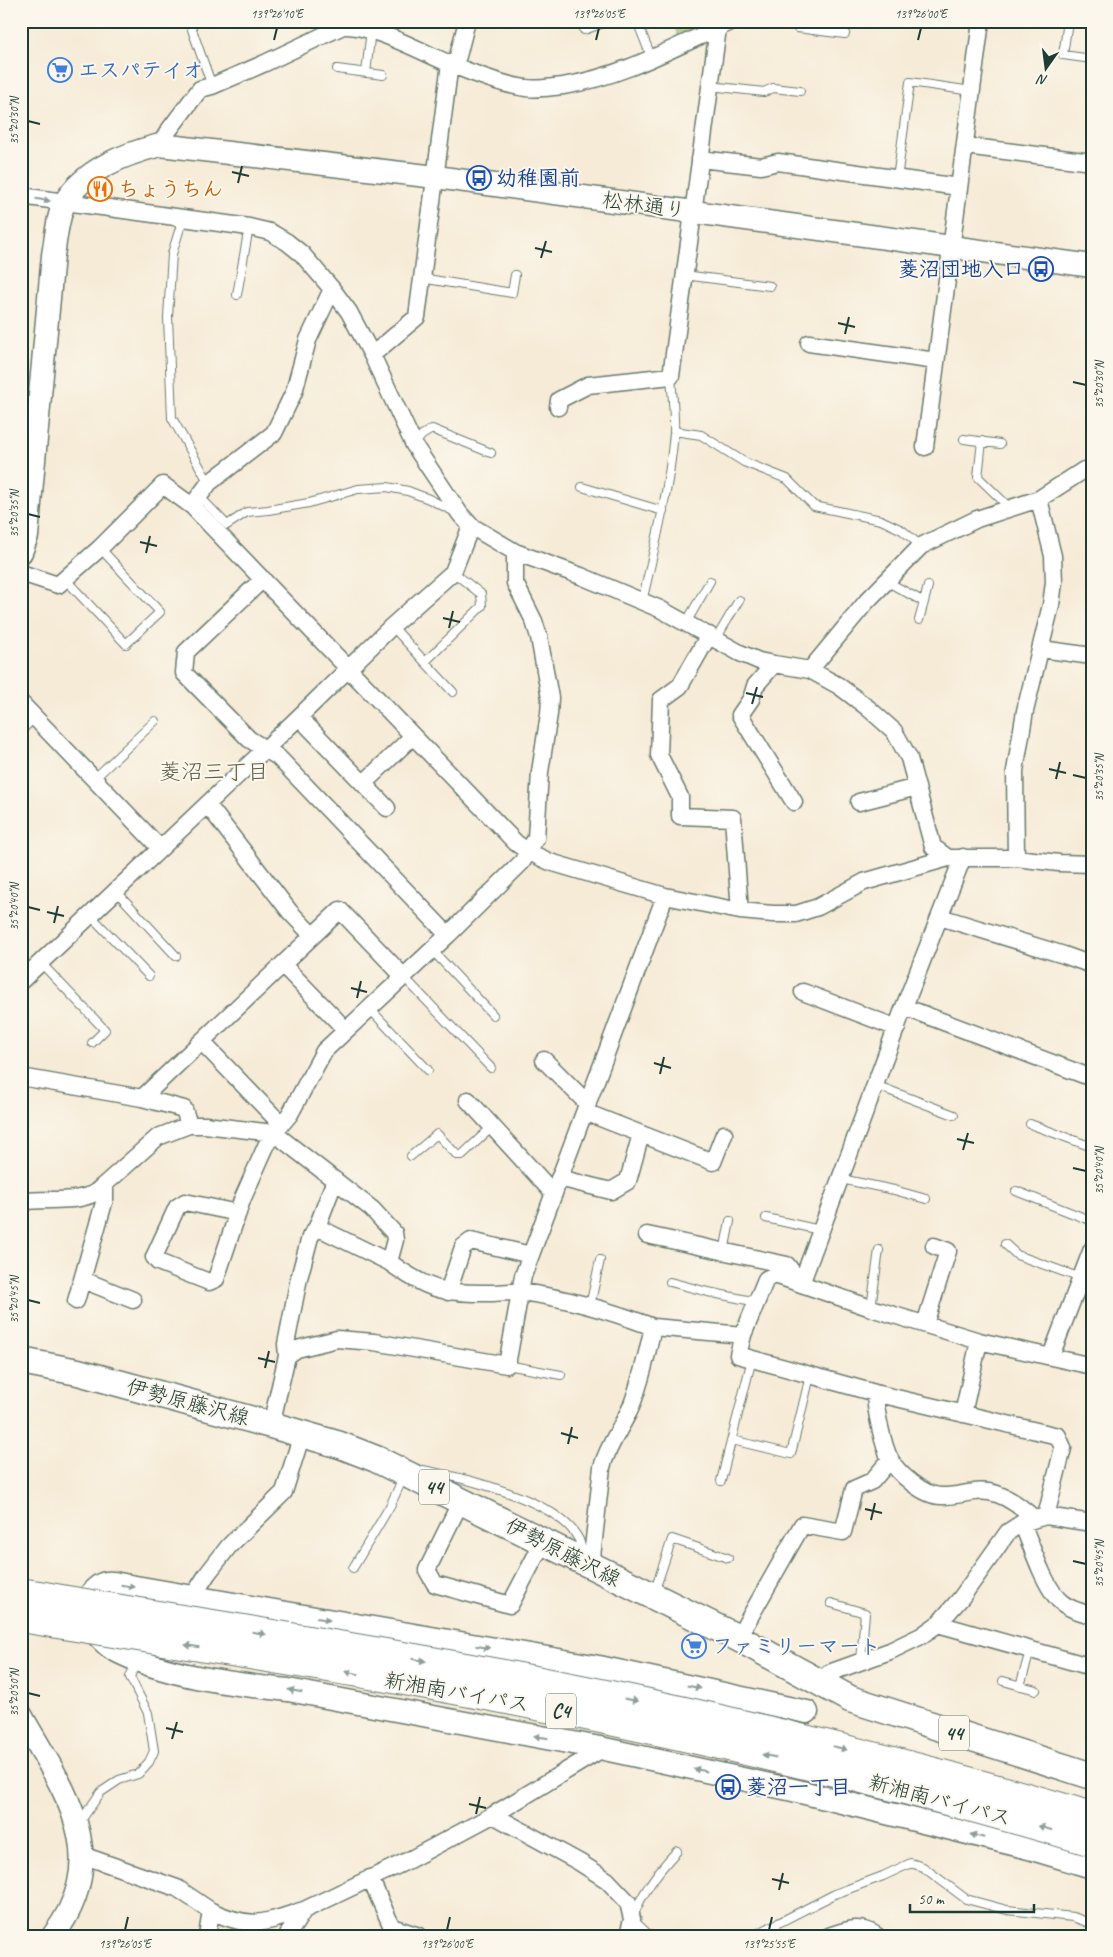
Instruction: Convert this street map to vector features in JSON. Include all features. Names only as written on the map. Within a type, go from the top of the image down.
[{"type":"highway","name":"新湘南バイパス","points":[[21,1592],[447,1664],[643,1702],[786,1734],[914,1766],[1092,1816]]},
{"type":"highway","name":"新湘南バイパス","points":[[21,1618],[394,1680],[560,1711],[784,1759],[1020,1820],[1092,1842]]},
{"type":"main road","name":"伊勢原藤沢線","points":[[21,1361],[78,1372],[340,1445],[405,1472],[738,1638],[850,1699],[1092,1776]]},
{"type":"street","points":[[372,354],[417,317],[449,71],[458,56],[466,21]]},
{"type":"street","points":[[925,447],[981,21]]},
{"type":"street","points":[[160,145],[200,89],[212,86],[343,26],[371,26],[452,65],[526,88],[548,88],[620,73],[726,24]]},
{"type":"street","points":[[558,407],[560,400],[588,385],[671,376],[710,86],[726,24]]},
{"type":"street","name":"松林通り","points":[[64,203],[78,185],[98,169],[119,158],[160,145],[436,177],[1092,266]]},
{"type":"street","points":[[964,146],[1092,162]]},
{"type":"street","points":[[700,158],[761,166],[778,162],[959,187]]},
{"type":"street","points":[[21,196],[249,227],[270,232],[286,242],[302,254],[349,312],[372,354],[414,445],[465,520],[515,552],[642,602],[686,623],[740,654],[759,661],[810,670],[846,692],[894,731],[909,758],[933,847],[956,858]]},
{"type":"street","points":[[21,552],[27,536],[53,255],[64,203]]},
{"type":"street","points":[[195,501],[209,482],[274,433],[294,392],[308,340],[332,289]]},
{"type":"street","points":[[809,343],[936,361]]},
{"type":"street","points":[[810,670],[867,601],[921,546],[977,519],[1039,499],[1084,470],[1092,470]]},
{"type":"street","points":[[21,573],[58,585],[66,580],[100,548],[163,485],[195,501],[262,579],[516,843],[529,852],[550,862],[665,896],[740,911],[796,914],[818,907],[864,882],[956,858],[1016,858],[1059,863],[1092,864]]},
{"type":"street","points":[[1016,858],[1015,770],[1025,711],[1041,649],[1054,582],[1053,556],[1039,499]]},
{"type":"street","points":[[21,981],[392,626],[453,572],[465,520]]},
{"type":"street","points":[[238,1213],[185,1202],[177,1206],[154,1257],[158,1262],[208,1282],[216,1278],[238,1213],[266,1146],[277,1128],[290,1114],[324,1051],[448,935],[522,862],[536,838],[540,772],[550,698],[539,637],[534,621],[515,582],[515,552]]},
{"type":"street","points":[[262,579],[186,652],[184,672],[249,739],[278,757],[448,935]]},
{"type":"street","points":[[712,637],[680,686],[661,700],[659,754],[680,797],[680,816],[733,818],[740,911]]},
{"type":"street","points":[[1041,649],[1092,656]]},
{"type":"street","points":[[774,664],[755,686],[751,698],[740,715],[794,802]]},
{"type":"street","points":[[21,703],[160,848]]},
{"type":"street","points":[[299,717],[387,808]]},
{"type":"street","points":[[364,783],[413,736]]},
{"type":"street","points":[[859,802],[917,787]]},
{"type":"street","points":[[207,804],[290,912],[313,936]]},
{"type":"street","points":[[801,1284],[904,1007],[940,917],[956,858]]},
{"type":"street","points":[[287,1356],[297,1349],[337,1339],[374,1342],[507,1365],[520,1292],[531,1255],[665,896]]},
{"type":"street","points":[[142,1098],[340,910],[404,976]]},
{"type":"street","points":[[940,917],[1092,965]]},
{"type":"street","points":[[283,964],[346,1030]]},
{"type":"street","points":[[803,992],[897,1028]]},
{"type":"street","points":[[904,1007],[1092,1078]]},
{"type":"street","points":[[202,1042],[277,1128],[335,1180],[372,1209],[394,1233],[395,1240],[389,1262]]},
{"type":"street","points":[[544,1060],[586,1108],[641,1134],[713,1162],[724,1134]]},
{"type":"street","points":[[21,1076],[142,1098],[184,1109],[189,1125]]},
{"type":"street","points":[[468,1100],[554,1194]]},
{"type":"street","points":[[21,1202],[74,1199],[93,1194],[158,1137],[189,1125],[277,1128]]},
{"type":"street","points":[[559,1178],[611,1191],[628,1181],[641,1134]]},
{"type":"street","points":[[271,1425],[287,1356],[286,1344],[299,1278],[310,1237],[318,1227],[335,1180]]},
{"type":"street","points":[[76,1302],[105,1199],[105,1184]]},
{"type":"street","points":[[318,1227],[389,1262],[410,1278],[432,1288],[448,1292],[520,1292],[615,1312],[653,1328],[743,1335]]},
{"type":"street","points":[[647,1235],[787,1266],[801,1284]]},
{"type":"street","points":[[448,1292],[463,1247],[471,1241],[531,1255]]},
{"type":"street","points":[[926,1324],[948,1251],[934,1246]]},
{"type":"street","points":[[1051,1356],[1083,1284],[1092,1249]]},
{"type":"street","points":[[1092,1366],[979,1341],[871,1308],[775,1275],[766,1279],[743,1335],[738,1355],[875,1393],[1058,1436],[1063,1448],[1034,1519],[1040,1566],[1057,1598],[1069,1607],[1092,1614]]},
{"type":"street","points":[[83,1280],[133,1300]]},
{"type":"street","points":[[588,1564],[605,1456],[630,1408],[644,1370],[653,1328]]},
{"type":"street","points":[[963,1414],[979,1341]]},
{"type":"street","points":[[875,1393],[875,1407],[890,1460],[910,1482],[925,1492],[940,1496],[978,1491],[996,1493],[1008,1498],[1034,1519]]},
{"type":"street","points":[[137,1659],[130,1646],[132,1627],[141,1607],[183,1594],[208,1573],[229,1546],[284,1492],[302,1434]]},
{"type":"street","points":[[738,1638],[802,1525],[843,1532],[854,1489],[879,1475],[890,1460]]},
{"type":"street","points":[[461,1501],[427,1570],[435,1584],[510,1605],[543,1542]]},
{"type":"street","points":[[793,1790],[807,1712],[820,1683],[829,1673],[921,1636],[938,1624],[961,1598],[1008,1532],[1034,1519],[1092,1523]]},
{"type":"street","points":[[67,1614],[80,1609],[95,1590],[107,1583],[183,1594],[599,1667],[807,1712]]},
{"type":"street","points":[[21,1604],[67,1614],[86,1623],[112,1648],[165,1670],[246,1685],[288,1690],[600,1748],[793,1790],[1029,1848],[1092,1868]]},
{"type":"street","points":[[938,1624],[1092,1667]]},
{"type":"street","points":[[82,1855],[177,1888],[211,1911],[230,1920],[263,1923],[304,1910],[494,1815],[594,1754],[600,1748],[599,1667]]},
{"type":"street","points":[[21,1715],[70,1803],[77,1825],[82,1855],[78,1891],[62,1923],[53,1936]]},
{"type":"street","points":[[494,1815],[579,1862],[607,1880],[628,1902],[632,1919],[628,1936]]},
{"type":"street","points":[[370,1878],[392,1927],[419,1936]]},
{"type":"street","points":[[286,1936],[304,1910]]},
{"type":"street","points":[[207,1936],[211,1911]]},
{"type":"street","points":[[829,1936],[853,1928],[872,1932],[877,1936]]},
{"type":"lane","points":[[189,21],[212,86]]},
{"type":"lane","points":[[584,30],[608,21]]},
{"type":"lane","points":[[637,21],[652,58]]},
{"type":"lane","points":[[798,21],[797,28],[844,34],[846,21]]},
{"type":"lane","points":[[1068,21],[1062,55],[1092,59]]},
{"type":"lane","points":[[366,73],[371,26]]},
{"type":"lane","points":[[337,69],[383,75]]},
{"type":"lane","points":[[897,178],[910,82],[972,91]]},
{"type":"lane","points":[[710,86],[764,92],[772,88],[800,91]]},
{"type":"lane","points":[[183,218],[172,254],[168,317],[172,418],[209,482]]},
{"type":"lane","points":[[237,294],[249,227]]},
{"type":"lane","points":[[421,278],[512,293],[515,275]]},
{"type":"lane","points":[[684,275],[770,286]]},
{"type":"lane","points":[[642,602],[663,511],[674,431],[671,376]]},
{"type":"lane","points":[[414,445],[422,435],[432,430],[491,453]]},
{"type":"lane","points":[[674,431],[701,435],[744,462],[787,479],[814,506],[881,520],[902,530],[921,546]]},
{"type":"lane","points":[[964,439],[1000,444]]},
{"type":"lane","points":[[982,441],[978,477],[1010,508]]},
{"type":"lane","points":[[582,486],[663,511]]},
{"type":"lane","points":[[195,501],[227,525],[247,512],[309,503],[358,489],[387,487],[408,491],[429,499],[465,520]]},
{"type":"lane","points":[[66,580],[126,644],[160,612],[100,548]]},
{"type":"lane","points":[[425,662],[482,606],[480,594],[453,572]]},
{"type":"lane","points":[[686,623],[710,581]]},
{"type":"lane","points":[[886,581],[924,602]]},
{"type":"lane","points":[[920,620],[928,586]]},
{"type":"lane","points":[[712,637],[739,600]]},
{"type":"lane","points":[[392,626],[453,692]]},
{"type":"lane","points":[[21,731],[35,717]]},
{"type":"lane","points":[[94,779],[155,722]]},
{"type":"lane","points":[[116,891],[176,956]]},
{"type":"lane","points":[[90,915],[149,976]]},
{"type":"lane","points":[[432,950],[493,1015]]},
{"type":"lane","points":[[40,962],[106,1030],[92,1043]]},
{"type":"lane","points":[[404,976],[491,1068]]},
{"type":"lane","points":[[369,1008],[428,1070]]},
{"type":"lane","points":[[875,1085],[954,1115]]},
{"type":"lane","points":[[1030,1124],[1092,1147]]},
{"type":"lane","points":[[411,1156],[437,1134],[457,1155],[462,1155],[492,1127]]},
{"type":"lane","points":[[841,1179],[926,1199]]},
{"type":"lane","points":[[1016,1191],[1092,1221]]},
{"type":"lane","points":[[766,1218],[820,1230]]},
{"type":"lane","points":[[724,1252],[730,1221]]},
{"type":"lane","points":[[1005,1244],[1017,1255],[1083,1284]]},
{"type":"lane","points":[[871,1308],[879,1250]]},
{"type":"lane","points":[[590,1306],[600,1260]]},
{"type":"lane","points":[[670,1282],[757,1302]]},
{"type":"lane","points":[[721,1481],[752,1359]]},
{"type":"lane","points":[[507,1365],[560,1375]]},
{"type":"lane","points":[[732,1440],[791,1454],[810,1376]]},
{"type":"lane","points":[[353,1568],[390,1506],[405,1472],[423,1470],[495,1488],[530,1502],[562,1520],[579,1540],[588,1564]]},
{"type":"lane","points":[[653,1597],[672,1539],[728,1558]]},
{"type":"lane","points":[[831,1603],[865,1613],[862,1661]]},
{"type":"lane","points":[[1020,1686],[1030,1651]]},
{"type":"lane","points":[[77,1825],[101,1792],[119,1780],[138,1774],[149,1762],[154,1751],[148,1713],[130,1677],[137,1659]]},
{"type":"lane","points":[[1003,1681],[1036,1690]]},
{"type":"lane","points":[[650,1936],[632,1919],[638,1902],[658,1870],[677,1851]]},
{"type":"lane","points":[[753,1936],[836,1894],[911,1863],[923,1867],[966,1899],[1007,1910],[1073,1917],[1092,1924]]},
{"type":"green space","points":[[673,21],[714,21],[678,36]]},
{"type":"place","name":"エスパテイオ","points":[[60,70]]},
{"type":"place","name":"幼稚園前","points":[[479,178]]},
{"type":"place","name":"ちょうちん","points":[[100,189]]},
{"type":"place","name":"菱沼団地入口","points":[[1041,269]]},
{"type":"place","name":"ファミリーマート","points":[[694,1646]]},
{"type":"place","name":"菱沼一丁目","points":[[728,1787]]},
{"type":"district","name":"菱沼三丁目","points":[[214,772]]}]
